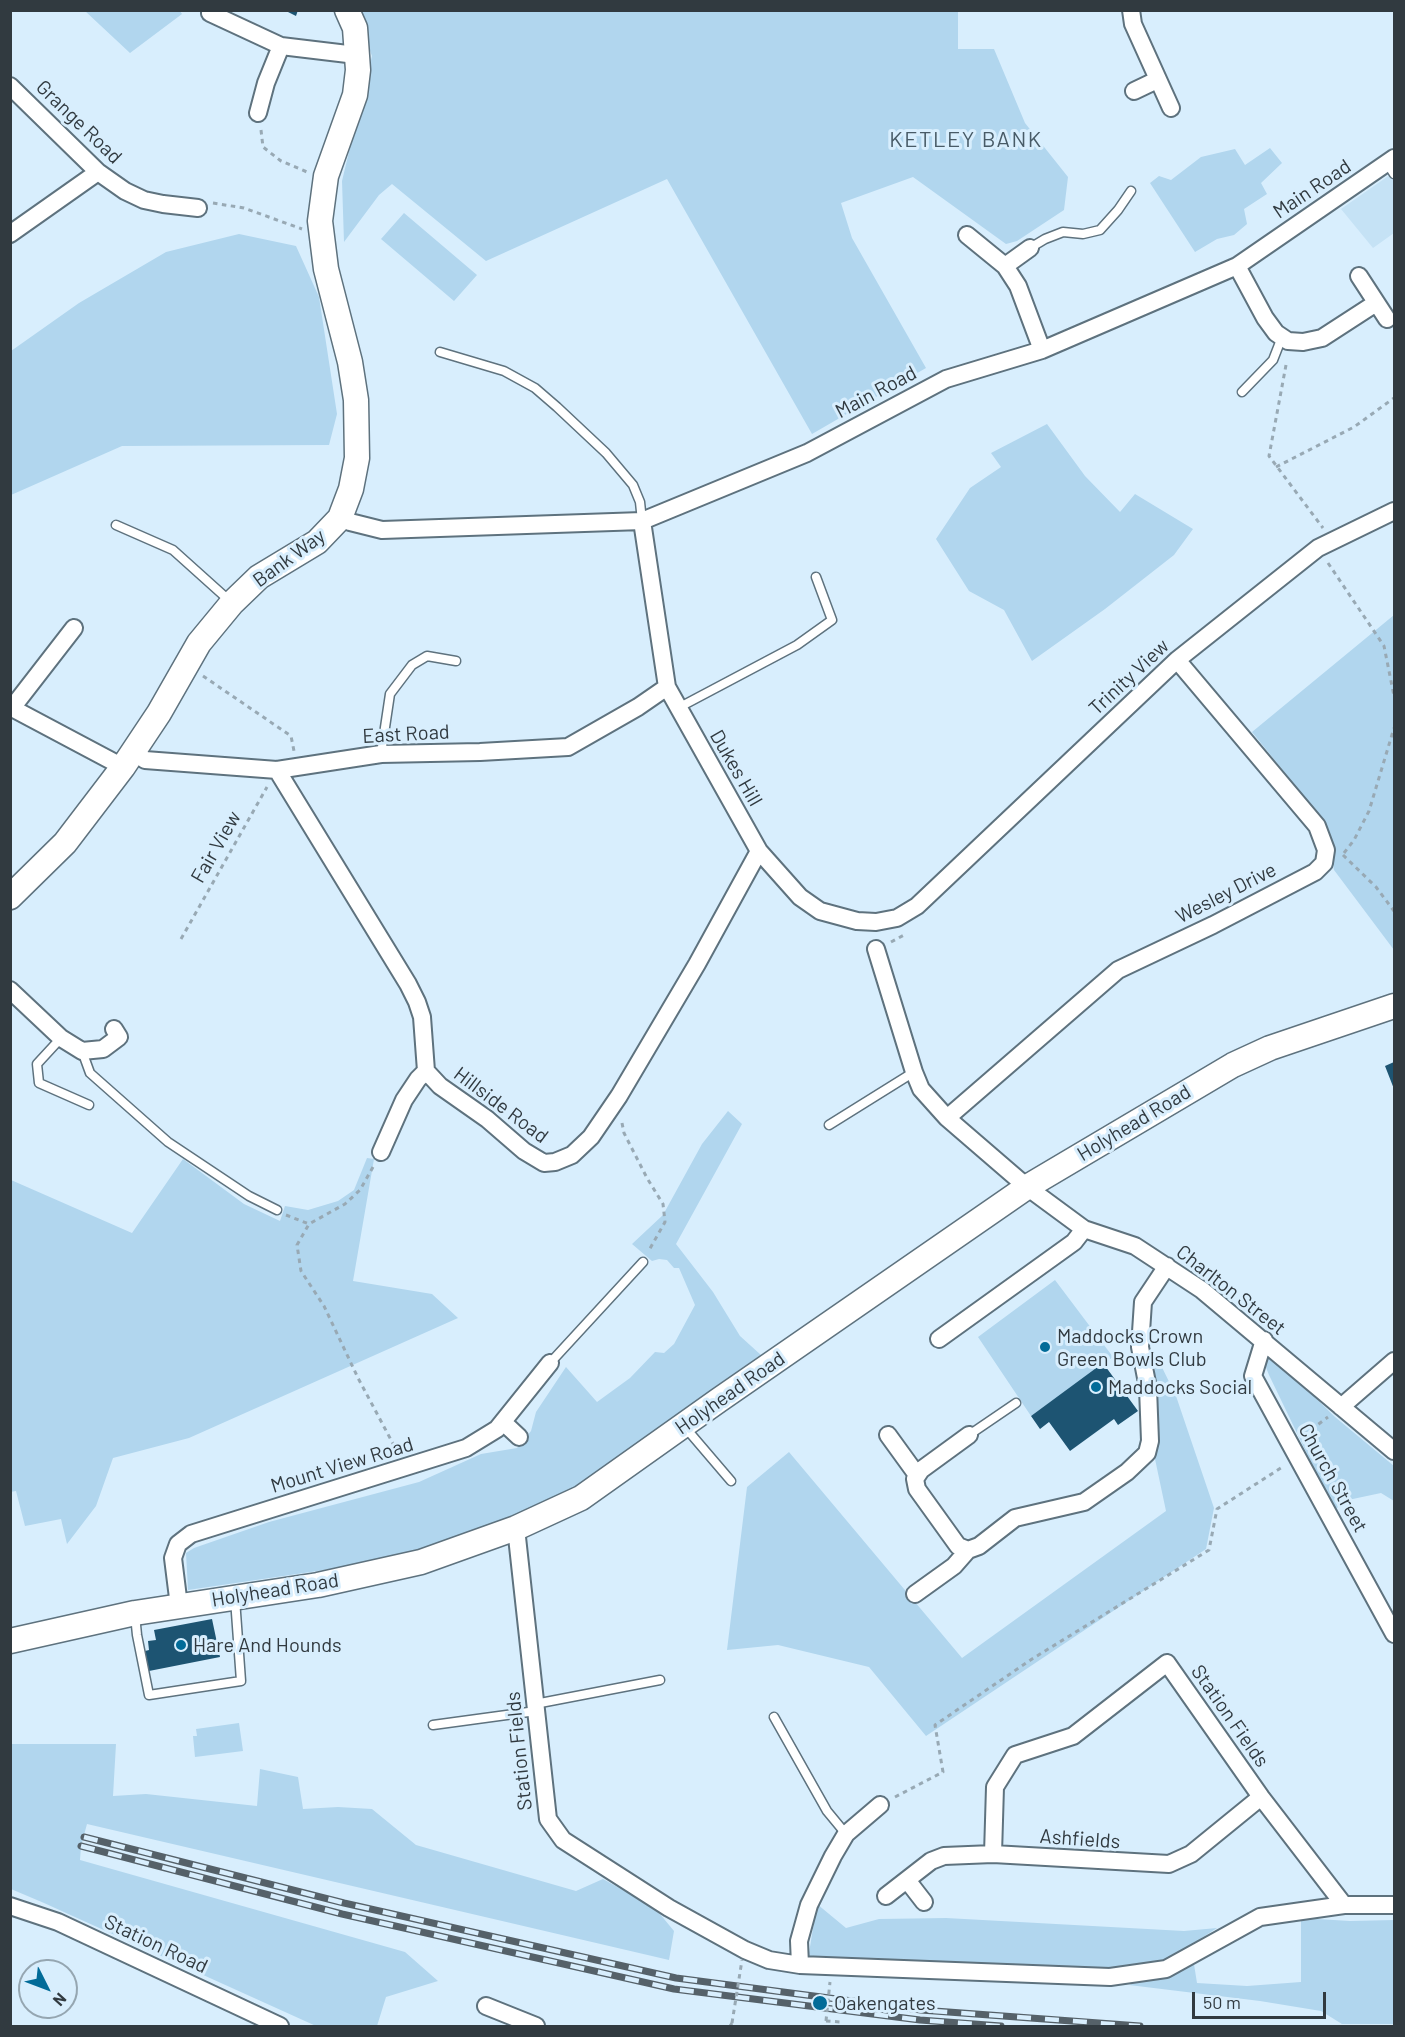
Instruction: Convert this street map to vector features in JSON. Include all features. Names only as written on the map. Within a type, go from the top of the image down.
[{"type":"street","name":"Bank Way","points":[[10,897],[64,843],[129,760],[199,643],[232,603],[259,577],[317,542],[340,518],[351,489],[357,458],[356,400],[350,362],[326,269],[320,221],[326,176],[355,95],[358,70],[355,28],[346,10]]},
{"type":"street","points":[[1131,10],[1133,24],[1171,108]]},
{"type":"street","points":[[210,13],[281,46],[356,56]]},
{"type":"street","points":[[258,113],[266,83],[281,46]]},
{"type":"street","points":[[1134,91],[1157,80]]},
{"type":"street","name":"Grange Road","points":[[10,86],[98,172],[125,191],[144,200],[198,208]]},
{"type":"street","name":"Main Road","points":[[340,518],[382,530],[642,520],[794,459],[946,379],[1042,350],[1237,266],[1392,165]]},
{"type":"street","points":[[10,234],[98,172]]},
{"type":"street","points":[[967,235],[1005,266],[1018,286],[1042,350]]},
{"type":"street","points":[[1005,266],[1030,248]]},
{"type":"street","points":[[1237,266],[1265,318],[1276,333],[1287,339],[1303,342],[1322,338],[1376,303]]},
{"type":"street","points":[[1359,276],[1387,319]]},
{"type":"street","name":"Trinity View","points":[[917,906],[1177,660],[1326,545],[1395,511]]},
{"type":"street","name":"Dukes Hill","points":[[642,520],[667,687],[759,851],[800,897],[829,914],[857,921],[876,922],[897,918],[917,906]]},
{"type":"street","points":[[11,708],[74,628]]},
{"type":"street","points":[[1177,660],[1317,826],[1326,850],[1324,863]]},
{"type":"street","name":"East Road","points":[[11,708],[129,760],[277,770],[381,754],[568,747],[638,707],[667,687]]},
{"type":"street","name":"Hillside Road","points":[[277,770],[417,1002],[422,1017],[426,1071],[440,1086],[487,1119],[524,1152],[544,1163],[562,1160],[580,1149],[591,1137],[619,1096],[697,964],[759,851]]},
{"type":"street","name":"Wesley Drive","points":[[948,1118],[1118,970],[1213,925],[1315,872],[1324,863]]},
{"type":"street","points":[[876,949],[921,1089],[948,1118],[1027,1187]]},
{"type":"street","points":[[10,990],[61,1038],[82,1052],[103,1049],[119,1037],[114,1029]]},
{"type":"street","name":"Holyhead Road","points":[[10,1641],[135,1613],[318,1585],[420,1562],[516,1528],[581,1498],[1027,1187],[1233,1065],[1270,1048],[1395,1006]]},
{"type":"street","points":[[381,1152],[405,1100],[426,1071]]},
{"type":"street","name":"Charlton Street","points":[[1027,1187],[1084,1229],[1135,1246],[1202,1290],[1395,1451]]},
{"type":"street","points":[[939,1339],[1074,1242],[1084,1229]]},
{"type":"street","points":[[915,1594],[954,1566],[968,1550],[979,1546],[1015,1518],[1084,1502],[1127,1472],[1147,1454],[1150,1441],[1148,1388],[1140,1347],[1143,1302],[1167,1266]]},
{"type":"street","name":"Church Street","points":[[1264,1340],[1253,1376],[1395,1634]]},
{"type":"street","points":[[1341,1407],[1395,1361]]},
{"type":"street","name":"Mount View Road","points":[[179,1606],[173,1558],[178,1544],[191,1534],[466,1448],[497,1429],[550,1363]]},
{"type":"street","points":[[502,1422],[519,1437]]},
{"type":"street","points":[[968,1550],[958,1546],[916,1489],[915,1479],[921,1470],[969,1435]]},
{"type":"street","points":[[888,1436],[917,1475]]},
{"type":"street","name":"Station Fields","points":[[516,1528],[548,1819],[563,1840],[669,1908],[745,1950],[769,1960],[800,1965],[1110,1977],[1166,1969],[1260,1917],[1344,1905],[1395,1905]]},
{"type":"street","name":"Station Fields","points":[[993,1854],[995,1787],[1015,1755],[1073,1736],[1167,1663],[1262,1797],[1344,1905]]},
{"type":"street","name":"Ashfields","points":[[886,1896],[931,1861],[944,1856],[993,1854],[1169,1864],[1191,1854],[1262,1797]]},
{"type":"street","points":[[800,1965],[799,1941],[809,1905],[846,1834],[880,1805]]},
{"type":"street","points":[[906,1880],[924,1902]]},
{"type":"street","name":"Station Road","points":[[10,1906],[58,1922],[280,2026]]},
{"type":"street","points":[[486,2006],[509,2021],[536,2026]]},
{"type":"lane","points":[[1030,248],[1063,232],[1083,234],[1100,230],[1131,191]]},
{"type":"lane","points":[[1242,392],[1274,360],[1287,339]]},
{"type":"lane","points":[[440,352],[504,371],[535,388],[550,400],[606,453],[633,485],[640,502],[642,520]]},
{"type":"lane","points":[[116,525],[173,550],[232,603]]},
{"type":"lane","points":[[678,708],[797,645],[832,620],[816,578]]},
{"type":"lane","points":[[381,754],[390,694],[412,665],[427,656],[456,661]]},
{"type":"lane","points":[[61,1038],[37,1064],[39,1083],[89,1105]]},
{"type":"lane","points":[[82,1052],[90,1073],[168,1142],[249,1196],[277,1210]]},
{"type":"lane","points":[[829,1125],[914,1072]]},
{"type":"lane","points":[[550,1363],[643,1262]]},
{"type":"lane","points":[[969,1435],[1016,1403]]},
{"type":"lane","points":[[683,1425],[731,1481]]},
{"type":"lane","points":[[135,1613],[149,1695],[241,1681],[235,1599]]},
{"type":"lane","points":[[433,1725],[536,1707],[660,1680]]},
{"type":"lane","points":[[774,1717],[827,1810],[846,1834]]},
{"type":"path","points":[[258,113],[263,147],[281,161],[306,172],[326,176]]},
{"type":"path","points":[[198,208],[207,202],[244,208],[322,238]]},
{"type":"path","points":[[1287,339],[1269,456],[1326,545],[1384,646],[1395,696]]},
{"type":"path","points":[[1276,467],[1354,427],[1395,398]]},
{"type":"path","points":[[186,665],[291,736],[297,767]]},
{"type":"path","points":[[1324,863],[1343,854],[1354,840],[1369,812],[1395,728]]},
{"type":"path","name":"Fair View","points":[[181,939],[277,770]]},
{"type":"path","points":[[1343,854],[1376,887],[1395,911]]},
{"type":"path","points":[[619,1096],[624,1133],[647,1179],[663,1204],[664,1221],[643,1262]]},
{"type":"path","points":[[381,1152],[360,1190],[345,1204],[309,1224],[297,1245],[301,1271],[324,1306],[358,1378],[405,1467]]},
{"type":"path","points":[[277,1210],[309,1224]]},
{"type":"path","points":[[880,1805],[943,1772],[935,1725],[1032,1659],[1209,1550],[1217,1509],[1287,1465],[1291,1446],[1341,1407]]},
{"type":"path","points":[[731,2025],[742,1959]]},
{"type":"path","points":[[830,1982],[826,2021],[841,2022]]},
{"type":"shaded area","points":[[85,11],[180,11],[182,14],[130,53]]},
{"type":"shaded area","points":[[355,11],[958,11],[958,49],[994,49],[1025,123],[1068,177],[1064,210],[1017,241],[1006,244],[913,177],[841,203],[852,238],[926,368],[812,434],[667,179],[486,261],[392,184],[379,195],[344,242],[342,181],[372,56]]},
{"type":"shaded area","points":[[1270,148],[1282,163],[1261,183],[1267,194],[1244,209],[1247,224],[1234,235],[1217,239],[1195,252],[1150,183],[1159,176],[1171,180],[1201,157],[1235,149],[1245,165]]},
{"type":"shaded area","points":[[1394,172],[1394,233],[1373,248],[1341,209]]},
{"type":"shaded area","points":[[404,213],[477,275],[454,301],[381,239]]},
{"type":"shaded area","points":[[239,234],[296,246],[319,297],[337,414],[329,445],[122,446],[11,495],[11,351],[79,303],[166,252]]},
{"type":"shaded area","points":[[1047,424],[1085,476],[1120,512],[1135,494],[1193,529],[1174,555],[1105,609],[1032,661],[1004,610],[969,591],[936,539],[970,488],[1001,467],[991,453]]},
{"type":"shaded area","points":[[1394,615],[1394,950],[1334,870],[1326,824],[1252,732]]},
{"type":"shaded area","points":[[728,1111],[742,1124],[676,1244],[713,1292],[740,1336],[761,1355],[604,1472],[547,1507],[469,1536],[365,1564],[188,1590],[186,1553],[194,1548],[269,1522],[419,1482],[481,1454],[517,1448],[531,1431],[536,1412],[566,1367],[597,1402],[630,1378],[655,1352],[664,1353],[674,1344],[695,1305],[679,1268],[674,1268],[667,1260],[652,1261],[632,1244],[663,1215],[702,1144]]},
{"type":"shaded area","points":[[367,1158],[374,1159],[353,1281],[432,1294],[458,1318],[189,1438],[113,1458],[96,1506],[67,1544],[61,1519],[25,1526],[16,1491],[10,1492],[11,1180],[132,1233],[183,1159],[244,1204],[280,1221],[285,1206],[308,1210],[338,1201],[354,1190]]},
{"type":"shaded area","name":"Maddocks Crown Green Bowls Club","points":[[1055,1280],[1113,1357],[1031,1416],[978,1337]]},
{"type":"shaded area","points":[[1155,1353],[1176,1396],[1214,1508],[1206,1549],[926,1736],[869,1667],[778,1645],[727,1650],[747,1487],[789,1452],[962,1658],[1166,1511],[1155,1459]]},
{"type":"shaded area","points":[[1269,1358],[1275,1358],[1335,1417],[1394,1466],[1394,1501],[1381,1493],[1348,1500],[1334,1510],[1269,1375],[1265,1365]]},
{"type":"shaded area","points":[[239,1723],[243,1751],[195,1757],[193,1736],[197,1736],[196,1729]]},
{"type":"shaded area","points":[[10,1744],[116,1744],[113,1796],[146,1794],[257,1806],[260,1769],[298,1777],[303,1809],[338,1807],[372,1809],[416,1845],[576,1891],[603,1879],[655,1908],[674,1931],[669,1960],[87,1824],[80,1860],[405,1952],[438,1981],[386,1997],[377,2026],[316,2026],[11,1889]]},
{"type":"shaded area","points":[[817,1904],[846,1928],[879,1919],[946,1918],[1184,1931],[1217,1928],[1171,1958],[1108,1971],[808,1959]]},
{"type":"shaded area","points":[[1301,1918],[1350,1921],[1394,1920],[1394,2024],[1342,2024],[1321,2011],[1129,1985],[1193,1958],[1197,1983],[1247,1986],[1301,1982]]},
{"type":"building","points":[[284,10],[298,10],[296,16]]},
{"type":"building","points":[[1394,1062],[1394,1089],[1385,1066]]},
{"type":"building","name":"Maddocks Social","points":[[1103,1363],[1138,1411],[1118,1425],[1114,1419],[1070,1451],[1049,1422],[1040,1429],[1031,1416]]},
{"type":"building","points":[[212,1619],[220,1657],[149,1671],[145,1651],[149,1650],[148,1641],[156,1640],[154,1630]]},
{"type":"railway","points":[[84,1837],[344,1903],[676,1978],[921,2010],[1140,2026]]},
{"type":"railway","points":[[81,1846],[342,1914],[674,1989],[920,2020],[1001,2026]]},
{"type":"place","name":"Maddocks Crown Green Bowls Club","points":[[1045,1347]]},
{"type":"place","name":"Maddocks Social","points":[[1096,1387]]},
{"type":"place","name":"Hare And Hounds","points":[[181,1645]]},
{"type":"place","name":"Oakengates","points":[[820,2003]]},
{"type":"district","name":"KETLEY BANK","points":[[966,140]]}]
